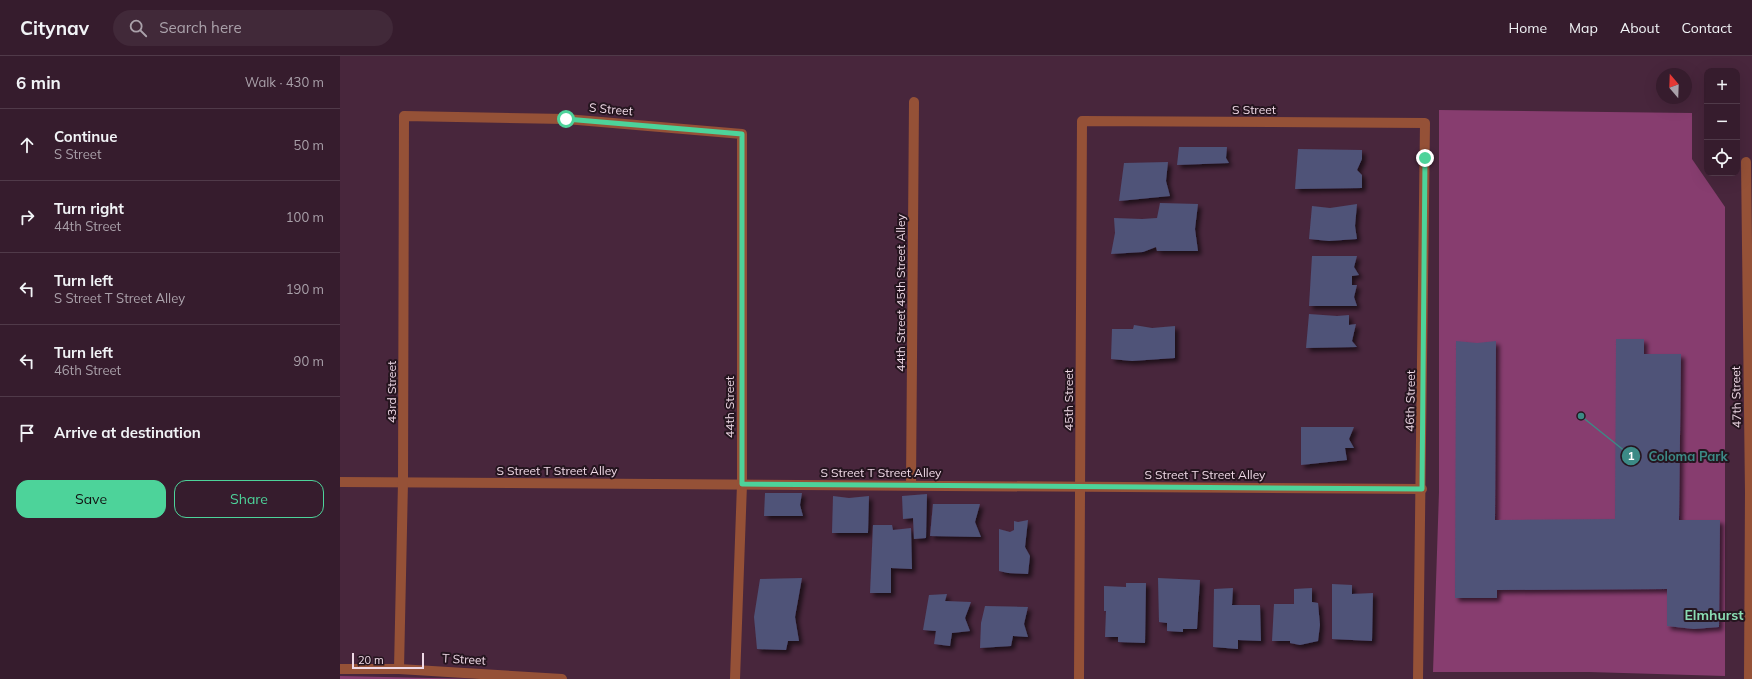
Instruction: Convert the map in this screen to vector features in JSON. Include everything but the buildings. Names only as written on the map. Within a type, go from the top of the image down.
[{"type":"street","name":"44th Street 45th Street Alley","points":[[911,485],[914,102]]},
{"type":"street","name":"S Street","points":[[404,116],[566,119],[742,134]]},
{"type":"street","name":"43rd Street","points":[[399,669],[403,482],[404,116]]},
{"type":"street","name":"S Street","points":[[1082,121],[1425,123]]},
{"type":"street","name":"45th Street","points":[[1079,679],[1082,121]]},
{"type":"street","name":"46th Street","points":[[1418,679],[1422,489],[1425,123]]},
{"type":"street","name":"44th Street","points":[[735,679],[742,484],[742,134]]},
{"type":"street","name":"47th Street","points":[[1746,162],[1751,492],[1750,679]]},
{"type":"street","name":"S Street T Street Alley","points":[[340,482],[1422,489]]},
{"type":"street","name":"T Street","points":[[340,669],[399,669],[562,679]]},
{"type":"shaded area","points":[[1439,110],[1692,113],[1692,159],[1725,207],[1725,676],[1589,672],[1433,672],[1439,492]]},
{"type":"shaded area","points":[[340,676],[475,679],[340,679]]},
{"type":"place","name":"Coloma Park","points":[[1581,416]]},
{"type":"district","name":"Elmhurst","points":[[1714,615]]},
{"type":"route","points":[[566,119],[742,134],[742,484],[1422,489],[1425,158]]}]
